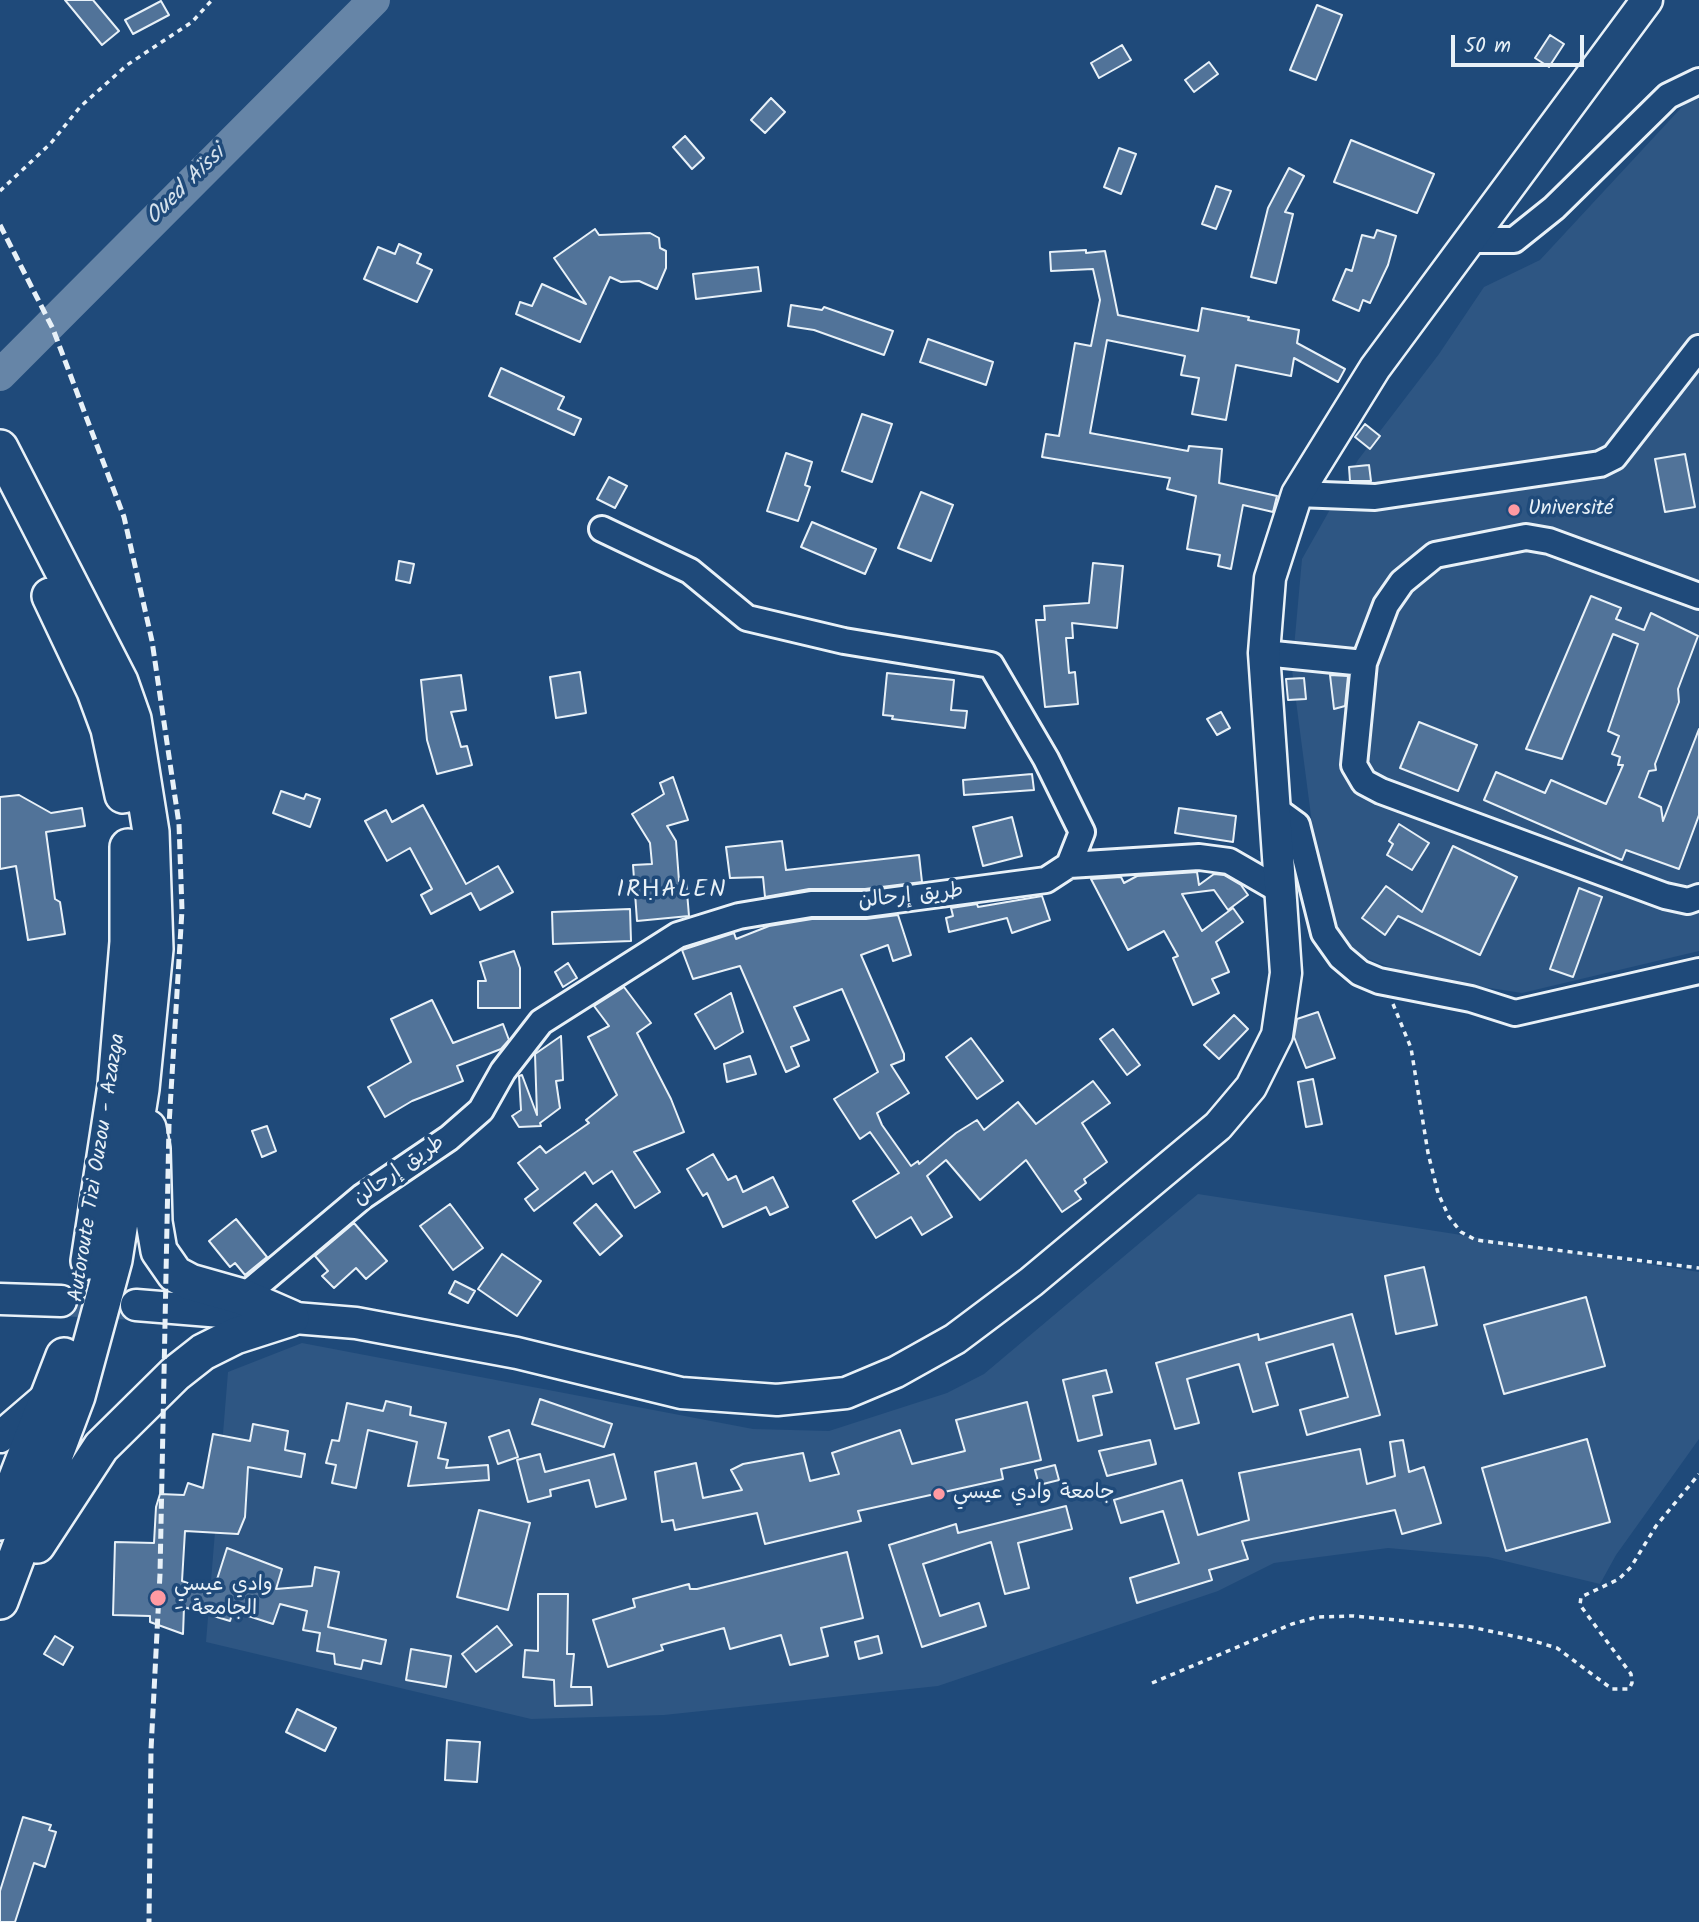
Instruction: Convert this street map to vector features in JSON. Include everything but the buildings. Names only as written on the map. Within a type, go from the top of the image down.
[{"type":"highway","name":"Autoroute Tizi Ouzou - Azazga","points":[[0,448],[11,498],[95,691],[117,756],[128,831],[128,942],[116,1085],[89,1260],[74,1328],[52,1392],[0,1522]]},
{"type":"highway","name":"Autoroute Tizi Ouzou - Azazga","points":[[0,1601],[76,1396],[114,1260],[141,1090],[155,949],[151,832],[133,719],[120,682],[11,498]]},
{"type":"highway","points":[[141,1090],[152,1149],[154,1222],[159,1251],[175,1274],[190,1282],[243,1297],[291,1318]]},
{"type":"highway","points":[[0,1601],[101,1447],[131,1414],[203,1352],[235,1336],[291,1318]]},
{"type":"main road","points":[[136,1305],[356,1324],[517,1353],[681,1393],[777,1400],[846,1393],[896,1372],[955,1339],[1031,1282],[1218,1126],[1251,1087],[1277,1035],[1286,973],[1264,653],[1270,578],[1297,494],[1375,368],[1647,0]]},
{"type":"main road","points":[[0,1299],[61,1301]]},
{"type":"main road","points":[[0,1437],[52,1392]]},
{"type":"street","points":[[1472,240],[1514,240],[1554,208],[1668,96],[1699,80]]},
{"type":"street","points":[[1297,494],[1375,496],[1600,464],[1614,457],[1699,348]]},
{"type":"street","points":[[602,529],[690,571],[747,618],[844,641],[991,665],[1046,759],[1082,832],[1069,864],[1199,857],[1229,861],[1281,891]]},
{"type":"street","points":[[1699,596],[1549,541],[1526,537],[1435,555],[1402,582],[1386,605],[1364,663],[1354,765],[1364,782],[1381,791],[1665,895],[1688,901],[1699,897]]},
{"type":"street","points":[[1264,653],[1364,663]]},
{"type":"street","points":[[1275,809],[1297,825],[1324,933],[1341,957],[1360,973],[1379,981],[1471,999],[1516,1013],[1699,971]]},
{"type":"street","name":"طريق إرحالن","points":[[243,1297],[362,1197],[449,1138],[481,1110],[503,1071],[541,1022],[678,935],[721,924],[739,916],[811,904],[866,904],[1024,884],[1046,880],[1069,864]]},
{"type":"path","points":[[0,191],[51,143],[99,90],[127,65],[192,22],[212,0]]},
{"type":"path","points":[[1379,981],[1397,1012],[1411,1048],[1428,1153],[1438,1193],[1449,1217],[1461,1232],[1476,1240],[1699,1268]]},
{"type":"path","points":[[1152,1683],[1292,1624],[1317,1617],[1353,1616],[1471,1628],[1527,1639],[1557,1648],[1612,1689],[1629,1689],[1633,1683],[1631,1674],[1580,1605],[1581,1597],[1619,1579],[1656,1526],[1699,1474]]},
{"type":"shaded area","name":"Université","points":[[1699,92],[1699,951],[1522,993],[1412,976],[1356,954],[1325,923],[1292,670],[1302,559],[1358,460],[1439,354],[1484,287],[1540,260],[1694,94]]},
{"type":"shaded area","name":"جامعة وادي عيسي","points":[[1198,1194],[1699,1272],[1699,1439],[1616,1555],[1600,1584],[1488,1557],[1388,1548],[1274,1563],[1218,1591],[938,1686],[664,1715],[531,1719],[206,1642],[228,1372],[302,1343],[753,1429],[829,1431],[947,1393],[984,1374]]},
{"type":"waterway","name":"Oued Aïssi","points":[[0,375],[374,0]]},
{"type":"tunnel","points":[[61,1301],[136,1305]]},
{"type":"railway","points":[[0,225],[53,329],[124,517],[152,641],[179,824],[182,910],[169,1125],[160,1574],[151,1750],[149,1922]]},
{"type":"place","name":"Université","points":[[1514,510]]},
{"type":"place","name":"جامعة وادي عيسي","points":[[939,1494]]},
{"type":"place","name":"وادي عيسي - الجامعة","points":[[158,1598]]},
{"type":"district","name":"IRḤALEN","points":[[672,892]]}]
